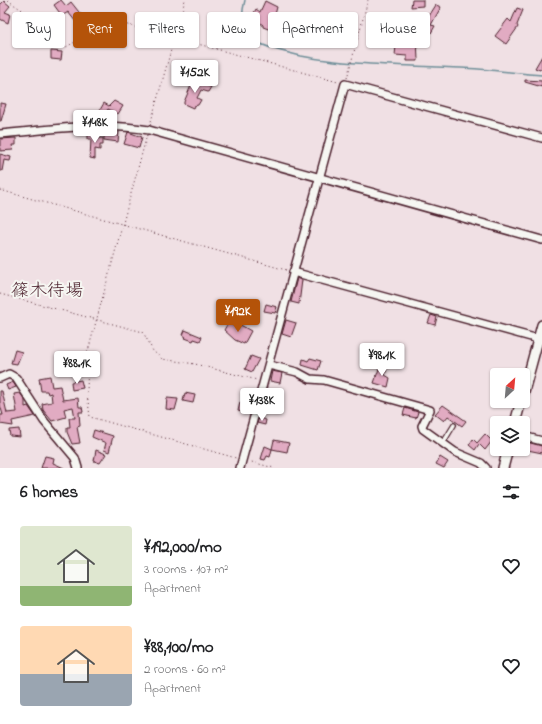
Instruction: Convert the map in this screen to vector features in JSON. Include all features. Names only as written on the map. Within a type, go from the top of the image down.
[{"type":"street","points":[[240,468],[345,84],[542,138]]},
{"type":"street","points":[[0,134],[60,129],[127,126],[149,130],[542,240]]},
{"type":"street","points":[[293,272],[540,339]]},
{"type":"street","points":[[530,372],[540,339],[542,325]]},
{"type":"street","points":[[269,365],[297,372],[310,379],[324,380],[430,410],[422,426],[423,429],[455,452],[481,463],[486,468]]},
{"type":"street","points":[[0,378],[9,374],[16,378],[44,421],[75,458],[78,468]]},
{"type":"street","points":[[530,438],[542,441]]},
{"type":"street","points":[[503,468],[506,456]]},
{"type":"lane","points":[[443,443],[454,425]]},
{"type":"path","points":[[8,0],[15,6],[41,20],[52,30],[60,43],[66,47],[113,21],[135,27]]},
{"type":"path","points":[[182,12],[185,0]]},
{"type":"path","points":[[199,45],[345,84],[368,0]]},
{"type":"path","points":[[171,48],[88,351],[87,393],[90,417],[274,468]]},
{"type":"path","points":[[0,190],[293,272]]},
{"type":"path","points":[[0,294],[111,322],[143,332],[153,351],[162,359],[195,364],[263,381]]},
{"type":"building","points":[[61,0],[66,6],[71,2],[79,12],[73,12],[73,18],[68,12],[65,14],[65,12],[59,12],[54,5]]},
{"type":"building","points":[[412,0],[423,0],[423,6],[411,7]]},
{"type":"building","points":[[4,1],[10,6],[5,12],[10,14],[8,23],[0,19],[0,5]]},
{"type":"building","points":[[265,1],[277,7],[276,12],[268,12],[268,29],[263,27],[260,23],[260,12]]},
{"type":"building","points":[[436,5],[441,7],[431,25],[435,26],[431,33],[430,32],[430,14]]},
{"type":"building","points":[[517,8],[523,10],[517,25],[518,27],[506,44],[495,36],[508,19],[511,22]]},
{"type":"building","points":[[396,48],[418,48],[418,61],[407,61],[407,56],[395,55]]},
{"type":"building","points":[[51,51],[62,52],[61,60],[51,59]]},
{"type":"building","points":[[542,56],[542,67],[540,70],[535,68]]},
{"type":"building","points":[[525,80],[542,81],[542,87],[525,82]]},
{"type":"building","points":[[193,81],[211,87],[208,92],[201,90],[197,98],[201,100],[198,105],[194,106],[193,108],[184,104],[184,102]]},
{"type":"building","points":[[114,101],[123,106],[118,114],[108,109],[102,120],[96,117],[104,103],[109,106]]},
{"type":"building","points":[[0,103],[6,104],[1,121],[0,121]]},
{"type":"building","points":[[94,131],[94,138],[103,138],[103,145],[100,145],[100,150],[95,149],[95,159],[90,158],[91,139],[88,139],[88,132]]},
{"type":"building","points":[[104,131],[119,132],[118,142],[104,140]]},
{"type":"building","points":[[128,132],[142,137],[139,148],[124,144]]},
{"type":"building","points":[[16,138],[16,145],[12,145],[13,150],[0,151],[0,139]]},
{"type":"building","points":[[0,154],[11,157],[10,161],[4,160],[2,171],[0,171]]},
{"type":"building","points":[[297,278],[302,280],[299,304],[291,302]]},
{"type":"building","points":[[266,304],[277,307],[275,313],[264,311]]},
{"type":"building","points":[[431,315],[437,317],[435,325],[428,323]]},
{"type":"building","points":[[286,320],[296,323],[291,337],[282,334]]},
{"type":"building","points":[[228,323],[235,326],[237,323],[251,331],[244,344],[235,340],[224,330]]},
{"type":"building","points":[[185,330],[202,337],[200,341],[194,339],[193,341],[185,338],[186,337],[183,335]]},
{"type":"building","points":[[15,350],[22,352],[17,364],[11,363]]},
{"type":"building","points":[[251,356],[259,359],[252,372],[245,369]]},
{"type":"building","points":[[310,358],[321,361],[318,370],[302,365],[303,359],[308,361]]},
{"type":"building","points":[[380,366],[387,368],[385,375],[390,378],[388,387],[374,383]]},
{"type":"building","points":[[272,371],[282,373],[280,383],[270,381]]},
{"type":"building","points":[[50,376],[52,387],[60,386],[63,400],[78,398],[79,407],[82,407],[83,412],[79,412],[80,426],[77,427],[80,443],[72,444],[67,432],[67,427],[70,427],[69,418],[75,418],[73,407],[64,409],[66,417],[52,421],[43,410],[42,404],[52,402],[51,393],[48,394],[47,391],[41,391],[39,378]]},
{"type":"building","points":[[81,380],[83,388],[72,390],[71,382]]},
{"type":"building","points":[[13,382],[16,387],[8,390],[6,385]]},
{"type":"building","points":[[0,391],[2,391],[7,413],[17,412],[14,394],[20,393],[25,400],[25,407],[28,406],[35,416],[12,421],[13,426],[0,424],[0,415],[3,415],[0,405]]},
{"type":"building","points":[[185,393],[195,395],[193,403],[183,401]]},
{"type":"building","points":[[167,398],[178,399],[175,410],[166,409]]},
{"type":"building","points":[[240,402],[244,403],[242,412],[238,411]]},
{"type":"building","points":[[443,405],[466,421],[462,426],[448,416],[444,421],[435,414]]},
{"type":"building","points":[[405,408],[418,412],[416,418],[403,415]]},
{"type":"building","points":[[259,418],[266,420],[265,425],[257,423]]},
{"type":"building","points":[[19,429],[20,437],[10,436],[9,430]]},
{"type":"building","points":[[94,430],[113,436],[109,452],[104,450],[106,443],[92,437]]},
{"type":"building","points":[[485,434],[490,439],[490,444],[485,450],[479,444],[475,450],[469,445],[473,439],[477,443]]},
{"type":"building","points":[[274,440],[289,443],[287,452],[272,449]]},
{"type":"building","points":[[530,443],[542,446],[542,453],[530,450]]},
{"type":"building","points":[[265,446],[272,449],[270,457],[267,456],[265,460],[261,459]]},
{"type":"building","points":[[96,450],[106,454],[100,463],[94,461]]},
{"type":"building","points":[[45,456],[54,458],[53,463],[64,468],[41,468]]},
{"type":"building","points":[[440,457],[448,462],[444,468],[436,464]]},
{"type":"waterway","points":[[245,0],[242,17],[244,28],[250,37],[260,44],[283,52],[340,62],[471,69],[542,75]]},
{"type":"district","name":"篠木待場","points":[[47,290]]}]
